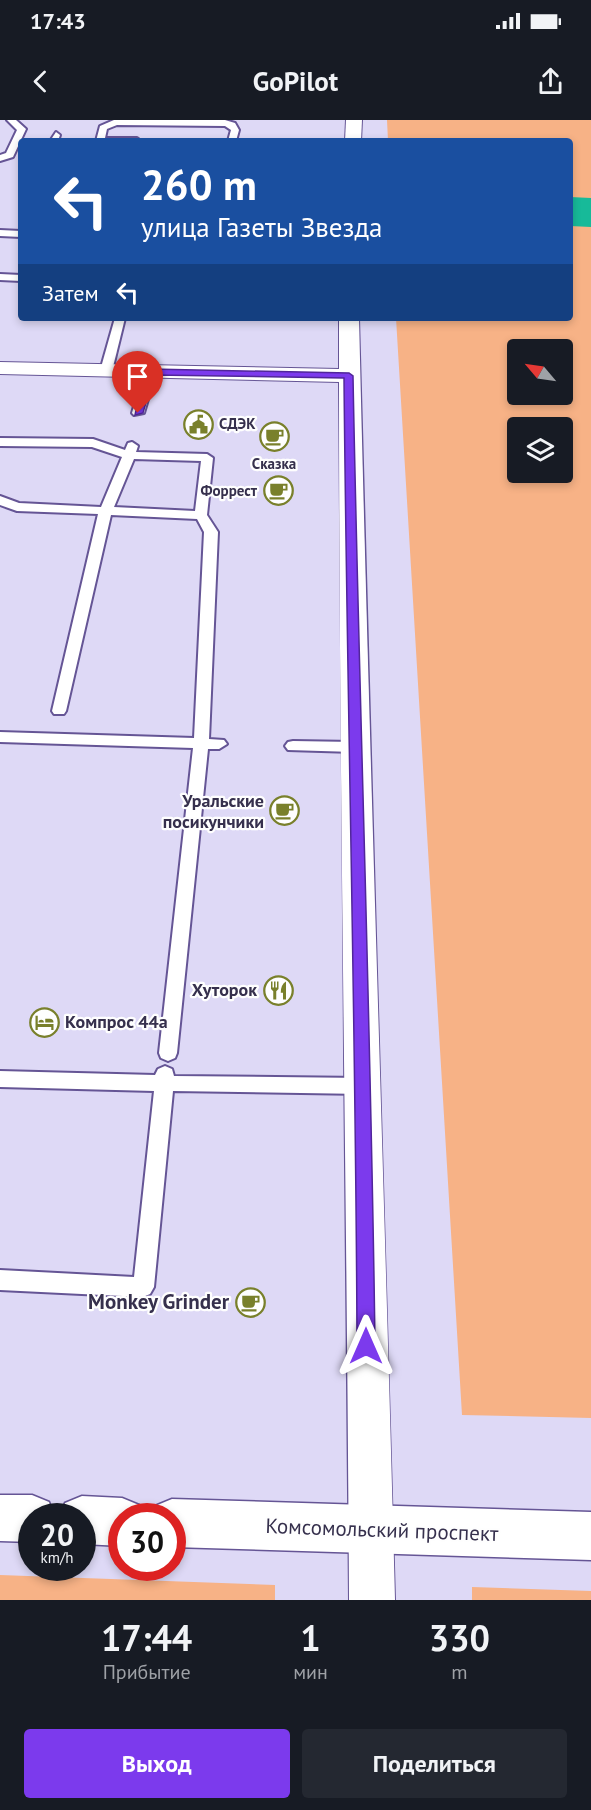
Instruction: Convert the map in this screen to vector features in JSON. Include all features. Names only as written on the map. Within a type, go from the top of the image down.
[{"type":"main road","points":[[0,1518],[18,1519]]},
{"type":"main road","name":"Комсомольский проспект","points":[[186,1523],[591,1536]]},
{"type":"street","points":[[353,138],[354,120]]},
{"type":"street","points":[[349,321],[354,747],[364,1086],[369,1528],[372,1600]]},
{"type":"street","points":[[0,368],[349,376]]},
{"type":"lane","points":[[11,120],[22,129],[20,138]]},
{"type":"lane","points":[[101,138],[103,128],[116,122],[225,123],[232,125],[235,130],[233,138]]},
{"type":"lane","points":[[0,158],[16,153]]},
{"type":"lane","points":[[0,233],[18,234]]},
{"type":"lane","points":[[0,277],[18,278]]},
{"type":"lane","points":[[106,371],[119,321]]},
{"type":"lane","points":[[138,413],[150,372]]},
{"type":"lane","points":[[0,442],[93,443],[130,451],[207,458],[201,514],[211,532],[201,743],[168,1053]]},
{"type":"lane","points":[[59,711],[104,510],[130,451]]},
{"type":"lane","points":[[0,500],[18,507],[201,514]]},
{"type":"lane","points":[[0,737],[219,744]]},
{"type":"lane","points":[[293,746],[354,747]]},
{"type":"lane","points":[[0,1280],[142,1287],[165,1078]]},
{"type":"lane","points":[[0,1079],[165,1078],[364,1086]]},
{"type":"shaded area","points":[[387,120],[591,120],[591,1418],[462,1415],[396,321],[573,321],[573,138],[388,138]]},
{"type":"shaded area","points":[[573,197],[591,198],[591,227],[573,226]]},
{"type":"shaded area","points":[[0,1575],[18,1576],[18,1581],[96,1581],[96,1578],[108,1579],[108,1581],[275,1585],[275,1600],[0,1600]]},
{"type":"shaded area","points":[[472,1587],[591,1591],[591,1600],[472,1600]]},
{"type":"place","name":"СДЭК","points":[[198,424]]},
{"type":"place","name":"Сказка","points":[[274,437]]},
{"type":"place","name":"Форрест","points":[[278,491]]},
{"type":"place","name":"Уральские посикунчики","points":[[285,811]]},
{"type":"place","name":"Хуторок","points":[[278,990]]},
{"type":"place","name":"Компрос 44а","points":[[44,1022]]},
{"type":"place","name":"Monkey Grinder","points":[[250,1302]]},
{"type":"route","points":[[138,413],[150,372],[349,376],[354,747],[364,1086],[366,1346]]}]
